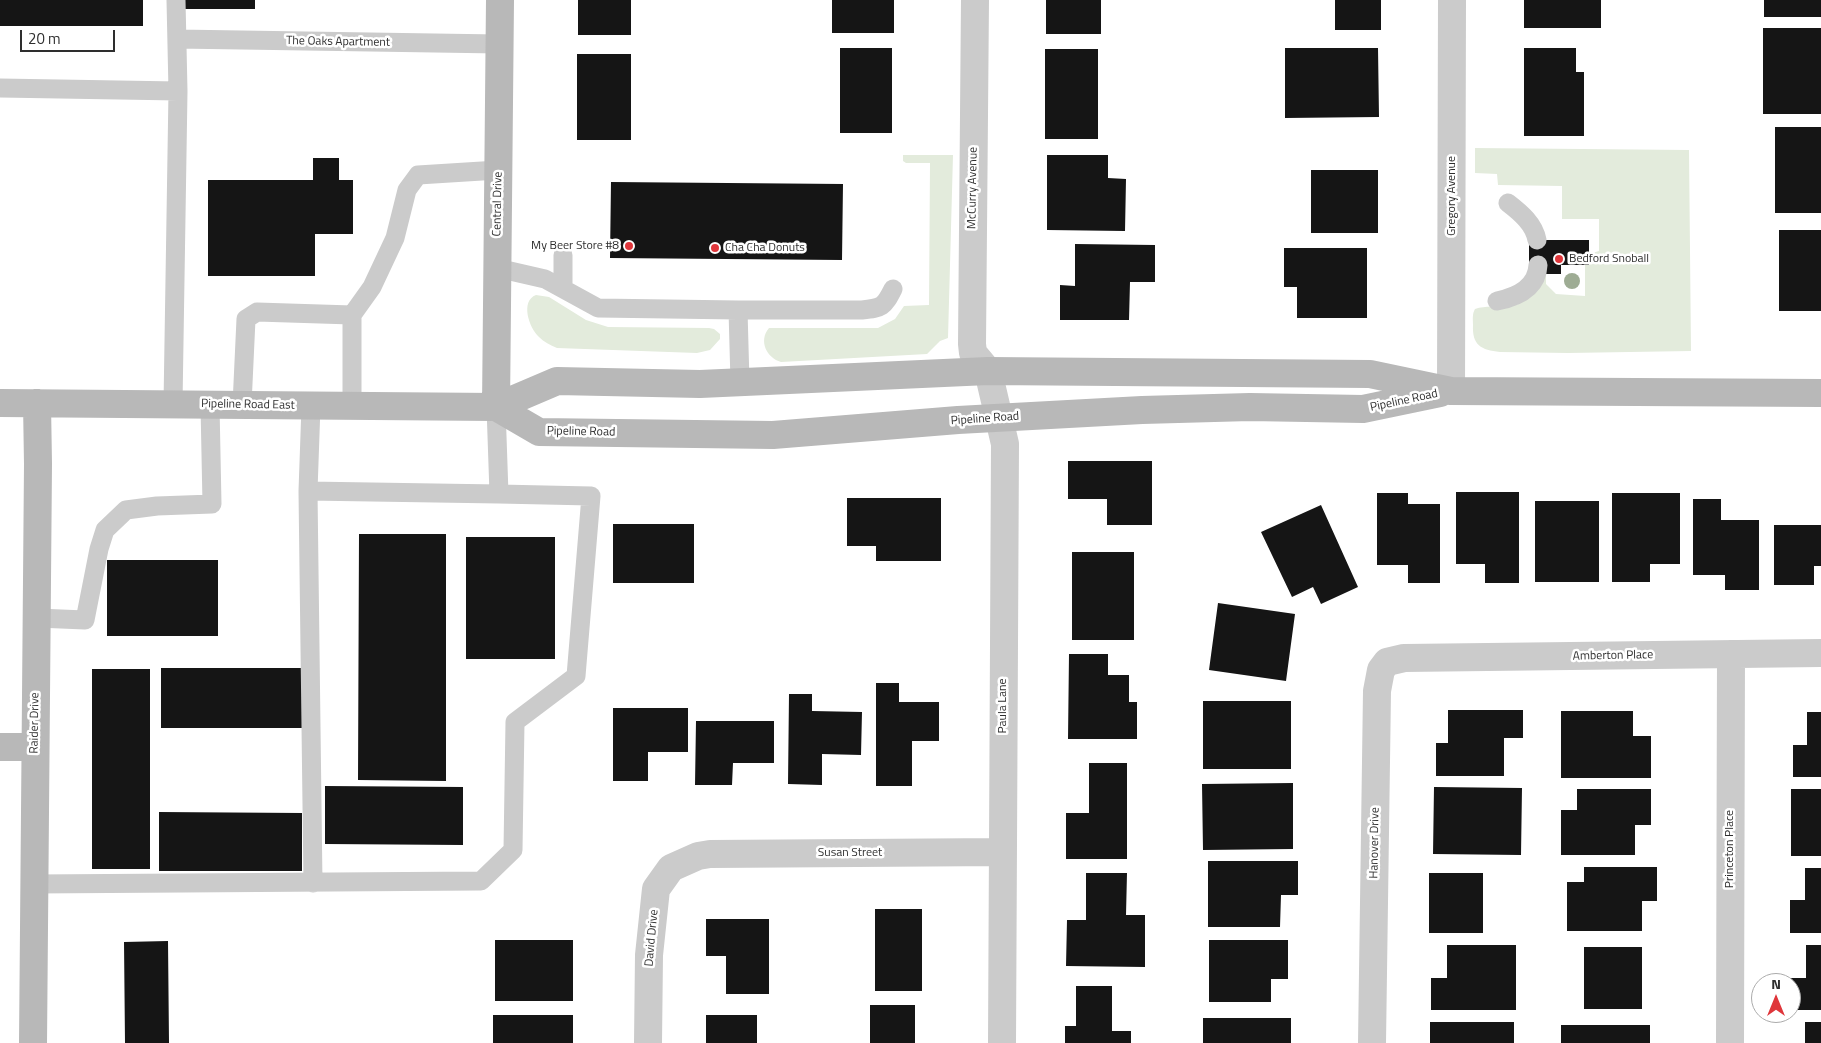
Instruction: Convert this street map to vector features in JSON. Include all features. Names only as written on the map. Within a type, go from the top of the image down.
[{"type":"main road","name":"Central Drive","points":[[496,407],[500,0]]},
{"type":"main road","name":"Pipeline Road","points":[[496,407],[557,381],[700,384],[988,371],[1370,374],[1451,391],[1821,393]]},
{"type":"main road","name":"Pipeline Road","points":[[496,407],[540,432],[773,435],[999,418],[1142,410],[1250,407],[1363,410],[1451,391]]},
{"type":"main road","name":"Pipeline Road East","points":[[0,403],[496,407]]},
{"type":"main road","name":"Raider Drive","points":[[33,1043],[38,464],[36,403]]},
{"type":"main road","points":[[0,747],[35,747]]},
{"type":"street","name":"McCurry Avenue","points":[[975,0],[972,344],[973,353],[988,371]]},
{"type":"street","name":"Gregory Avenue","points":[[1451,391],[1452,0]]},
{"type":"street","name":"Paula Lane","points":[[988,371],[1005,444],[1002,1043]]},
{"type":"street","name":"Princeton Place","points":[[1730,1043],[1731,654]]},
{"type":"street","name":"Amberton Place","points":[[1404,658],[1821,654]]},
{"type":"street","name":"Hanover Drive","points":[[1372,1043],[1377,691],[1381,670],[1387,662],[1404,658]]},
{"type":"street","name":"Susan Street","points":[[698,856],[710,854],[1003,852]]},
{"type":"street","name":"David Drive","points":[[648,1043],[649,955],[656,889],[671,868],[698,856]]},
{"type":"lane","points":[[174,404],[178,91],[176,0]]},
{"type":"lane","name":"The Oaks Apartment","points":[[177,40],[499,44]]},
{"type":"lane","points":[[0,88],[178,91]]},
{"type":"lane","points":[[352,406],[352,315],[372,287],[395,238],[406,190],[418,175],[498,170]]},
{"type":"lane","points":[[1508,203],[1529,222],[1538,240]]},
{"type":"lane","points":[[563,255],[563,288]]},
{"type":"lane","points":[[1497,301],[1511,298],[1524,291],[1536,277],[1538,265]]},
{"type":"lane","points":[[497,268],[536,276],[563,288],[587,304],[605,309],[862,310],[879,308],[886,302],[893,289]]},
{"type":"lane","points":[[738,310],[740,382]]},
{"type":"lane","points":[[242,405],[246,319],[257,312],[352,315]]},
{"type":"lane","points":[[36,618],[85,620],[105,530],[126,510],[158,506],[212,504],[210,405]]},
{"type":"lane","points":[[311,406],[308,491],[314,883]]},
{"type":"lane","points":[[496,407],[499,494]]},
{"type":"lane","points":[[34,884],[481,881],[513,850],[515,722],[576,676],[591,496],[308,491]]},
{"type":"green space","points":[[1475,148],[1689,150],[1691,351],[1500,352],[1488,350],[1479,345],[1473,332],[1473,313],[1475,309],[1510,306],[1524,301],[1539,287],[1546,274],[1546,284],[1556,294],[1585,296],[1585,265],[1589,265],[1589,254],[1599,251],[1599,219],[1562,219],[1562,186],[1498,185],[1497,174],[1475,173]]},
{"type":"green space","points":[[903,155],[953,155],[948,338],[940,341],[927,354],[781,362],[776,360],[768,353],[764,343],[764,338],[769,328],[878,328],[895,319],[904,306],[929,305],[930,163],[906,163],[903,161]]},
{"type":"green space","points":[[536,295],[549,297],[586,320],[608,327],[709,328],[714,329],[720,334],[720,339],[710,350],[697,353],[557,348],[539,337],[529,321],[528,303]]},
{"type":"building","points":[[0,0],[143,0],[143,26],[0,26]]},
{"type":"building","points":[[183,0],[255,0],[255,9],[183,9]]},
{"type":"building","points":[[578,0],[631,0],[631,35],[578,35]]},
{"type":"building","points":[[832,0],[894,0],[894,33],[832,33]]},
{"type":"building","points":[[1046,0],[1101,0],[1101,34],[1046,34]]},
{"type":"building","points":[[1335,0],[1381,0],[1381,30],[1335,30]]},
{"type":"building","points":[[1524,0],[1601,0],[1601,28],[1524,28]]},
{"type":"building","points":[[1764,0],[1821,0],[1821,17],[1764,17]]},
{"type":"building","points":[[1763,28],[1821,28],[1821,114],[1763,114]]},
{"type":"building","points":[[840,48],[892,48],[892,133],[840,133]]},
{"type":"building","points":[[1285,48],[1378,48],[1379,117],[1285,118]]},
{"type":"building","points":[[1524,48],[1576,48],[1576,72],[1584,72],[1584,136],[1524,136]]},
{"type":"building","points":[[1045,49],[1098,49],[1098,139],[1045,139]]},
{"type":"building","points":[[577,54],[631,54],[631,140],[577,140]]},
{"type":"building","points":[[1775,127],[1821,127],[1821,213],[1775,213]]},
{"type":"building","points":[[1047,155],[1108,155],[1108,178],[1126,179],[1125,231],[1047,230]]},
{"type":"building","points":[[313,158],[339,158],[339,180],[353,180],[353,234],[315,234],[315,276],[208,276],[208,180],[313,180]]},
{"type":"building","points":[[1311,170],[1378,170],[1378,233],[1311,233]]},
{"type":"building","points":[[611,182],[843,184],[842,260],[610,258]]},
{"type":"building","points":[[1779,230],[1821,230],[1821,311],[1779,311]]},
{"type":"building","name":"Bedford Snoball","points":[[1529,240],[1589,240],[1589,265],[1561,265],[1561,274],[1545,274],[1529,265]]},
{"type":"building","points":[[1075,244],[1155,245],[1155,282],[1130,282],[1129,320],[1060,320],[1060,285],[1075,286]]},
{"type":"building","points":[[1284,248],[1367,248],[1367,318],[1297,318],[1297,287],[1284,287]]},
{"type":"building","points":[[1068,461],[1152,461],[1152,525],[1107,525],[1107,499],[1068,499]]},
{"type":"building","points":[[1456,492],[1519,492],[1519,583],[1485,583],[1485,564],[1456,564]]},
{"type":"building","points":[[1377,493],[1408,493],[1408,504],[1440,504],[1440,583],[1408,583],[1408,565],[1377,565]]},
{"type":"building","points":[[1612,493],[1680,493],[1680,564],[1650,564],[1650,582],[1612,582]]},
{"type":"building","points":[[847,498],[941,498],[941,561],[876,561],[876,546],[847,546]]},
{"type":"building","points":[[1693,499],[1721,499],[1721,520],[1759,520],[1759,590],[1725,590],[1725,575],[1693,575]]},
{"type":"building","points":[[1535,501],[1599,501],[1599,582],[1535,582]]},
{"type":"building","points":[[1321,505],[1358,587],[1321,604],[1313,587],[1292,597],[1261,532]]},
{"type":"building","points":[[613,524],[694,524],[694,583],[613,583]]},
{"type":"building","points":[[1774,525],[1821,525],[1821,566],[1814,566],[1814,585],[1774,585]]},
{"type":"building","points":[[359,534],[446,534],[446,781],[358,780]]},
{"type":"building","points":[[466,537],[555,537],[555,659],[466,659]]},
{"type":"building","points":[[1072,552],[1134,552],[1134,640],[1072,640]]},
{"type":"building","points":[[107,560],[218,560],[218,636],[107,636]]},
{"type":"building","points":[[1218,603],[1295,614],[1286,681],[1209,670]]},
{"type":"building","points":[[1069,654],[1108,654],[1108,675],[1129,675],[1129,702],[1137,702],[1137,739],[1068,739]]},
{"type":"building","points":[[161,668],[305,668],[305,728],[161,728]]},
{"type":"building","points":[[92,669],[150,669],[150,869],[92,869]]},
{"type":"building","points":[[876,683],[899,683],[899,702],[939,702],[939,741],[912,741],[912,786],[876,786]]},
{"type":"building","points":[[789,694],[812,694],[812,711],[862,712],[861,755],[822,754],[822,785],[788,784]]},
{"type":"building","points":[[1203,701],[1291,701],[1291,769],[1203,769]]},
{"type":"building","points":[[613,708],[688,708],[688,752],[648,752],[648,781],[613,781]]},
{"type":"building","points":[[1448,710],[1523,710],[1523,738],[1504,738],[1504,776],[1436,776],[1436,743],[1448,743]]},
{"type":"building","points":[[1561,711],[1633,711],[1633,736],[1651,736],[1651,778],[1561,778]]},
{"type":"building","points":[[1807,712],[1821,712],[1821,777],[1793,777],[1793,745],[1807,745]]},
{"type":"building","points":[[696,721],[774,721],[774,763],[733,763],[732,785],[695,785]]},
{"type":"building","points":[[1089,763],[1127,763],[1127,859],[1066,859],[1066,813],[1089,813]]},
{"type":"building","points":[[1293,783],[1293,849],[1203,850],[1202,784]]},
{"type":"building","points":[[325,786],[463,787],[463,845],[325,844]]},
{"type":"building","points":[[1434,787],[1522,788],[1521,855],[1433,854]]},
{"type":"building","points":[[1577,789],[1651,789],[1651,825],[1635,825],[1635,855],[1561,855],[1561,810],[1577,810]]},
{"type":"building","points":[[1791,789],[1821,789],[1821,856],[1791,856]]},
{"type":"building","points":[[159,812],[302,813],[302,871],[159,871]]},
{"type":"building","points":[[1208,861],[1298,861],[1298,895],[1281,895],[1280,927],[1208,927]]},
{"type":"building","points":[[1584,867],[1657,867],[1657,901],[1642,901],[1642,931],[1567,931],[1567,882],[1584,882]]},
{"type":"building","points":[[1805,868],[1821,868],[1821,933],[1790,933],[1790,900],[1805,900]]},
{"type":"building","points":[[1086,873],[1127,873],[1126,915],[1145,915],[1145,967],[1066,966],[1067,920],[1086,920]]},
{"type":"building","points":[[1429,873],[1483,873],[1483,933],[1429,933]]},
{"type":"building","points":[[875,909],[922,909],[922,991],[875,991]]},
{"type":"building","points":[[706,919],[769,919],[769,994],[726,994],[726,956],[706,956]]},
{"type":"building","points":[[495,940],[573,940],[573,1001],[495,1001]]},
{"type":"building","points":[[1209,940],[1288,940],[1288,979],[1271,979],[1271,1002],[1209,1002]]},
{"type":"building","points":[[168,941],[169,1043],[125,1043],[124,942]]},
{"type":"building","points":[[1447,945],[1516,945],[1516,1010],[1431,1010],[1431,978],[1447,978]]},
{"type":"building","points":[[1806,945],[1821,945],[1821,1010],[1801,1010],[1801,978],[1806,978]]},
{"type":"building","points":[[1584,947],[1642,947],[1642,1009],[1584,1009]]},
{"type":"building","points":[[1076,986],[1112,986],[1112,1031],[1131,1031],[1131,1043],[1065,1043],[1065,1026],[1076,1026]]},
{"type":"building","points":[[870,1005],[915,1005],[915,1043],[870,1043]]},
{"type":"building","points":[[493,1015],[573,1015],[573,1043],[493,1043]]},
{"type":"building","points":[[706,1015],[757,1015],[757,1043],[706,1043]]},
{"type":"building","points":[[1203,1018],[1291,1018],[1291,1043],[1203,1043]]},
{"type":"building","points":[[1430,1022],[1514,1022],[1514,1043],[1430,1043]]},
{"type":"building","points":[[1805,1022],[1821,1022],[1821,1043],[1805,1043]]},
{"type":"building","points":[[1561,1025],[1650,1025],[1650,1043],[1561,1043]]},
{"type":"place","name":"My Beer Store #8","points":[[629,246]]},
{"type":"place","name":"Cha Cha Donuts","points":[[715,248]]},
{"type":"place","name":"Bedford Snoball","points":[[1559,259]]}]
